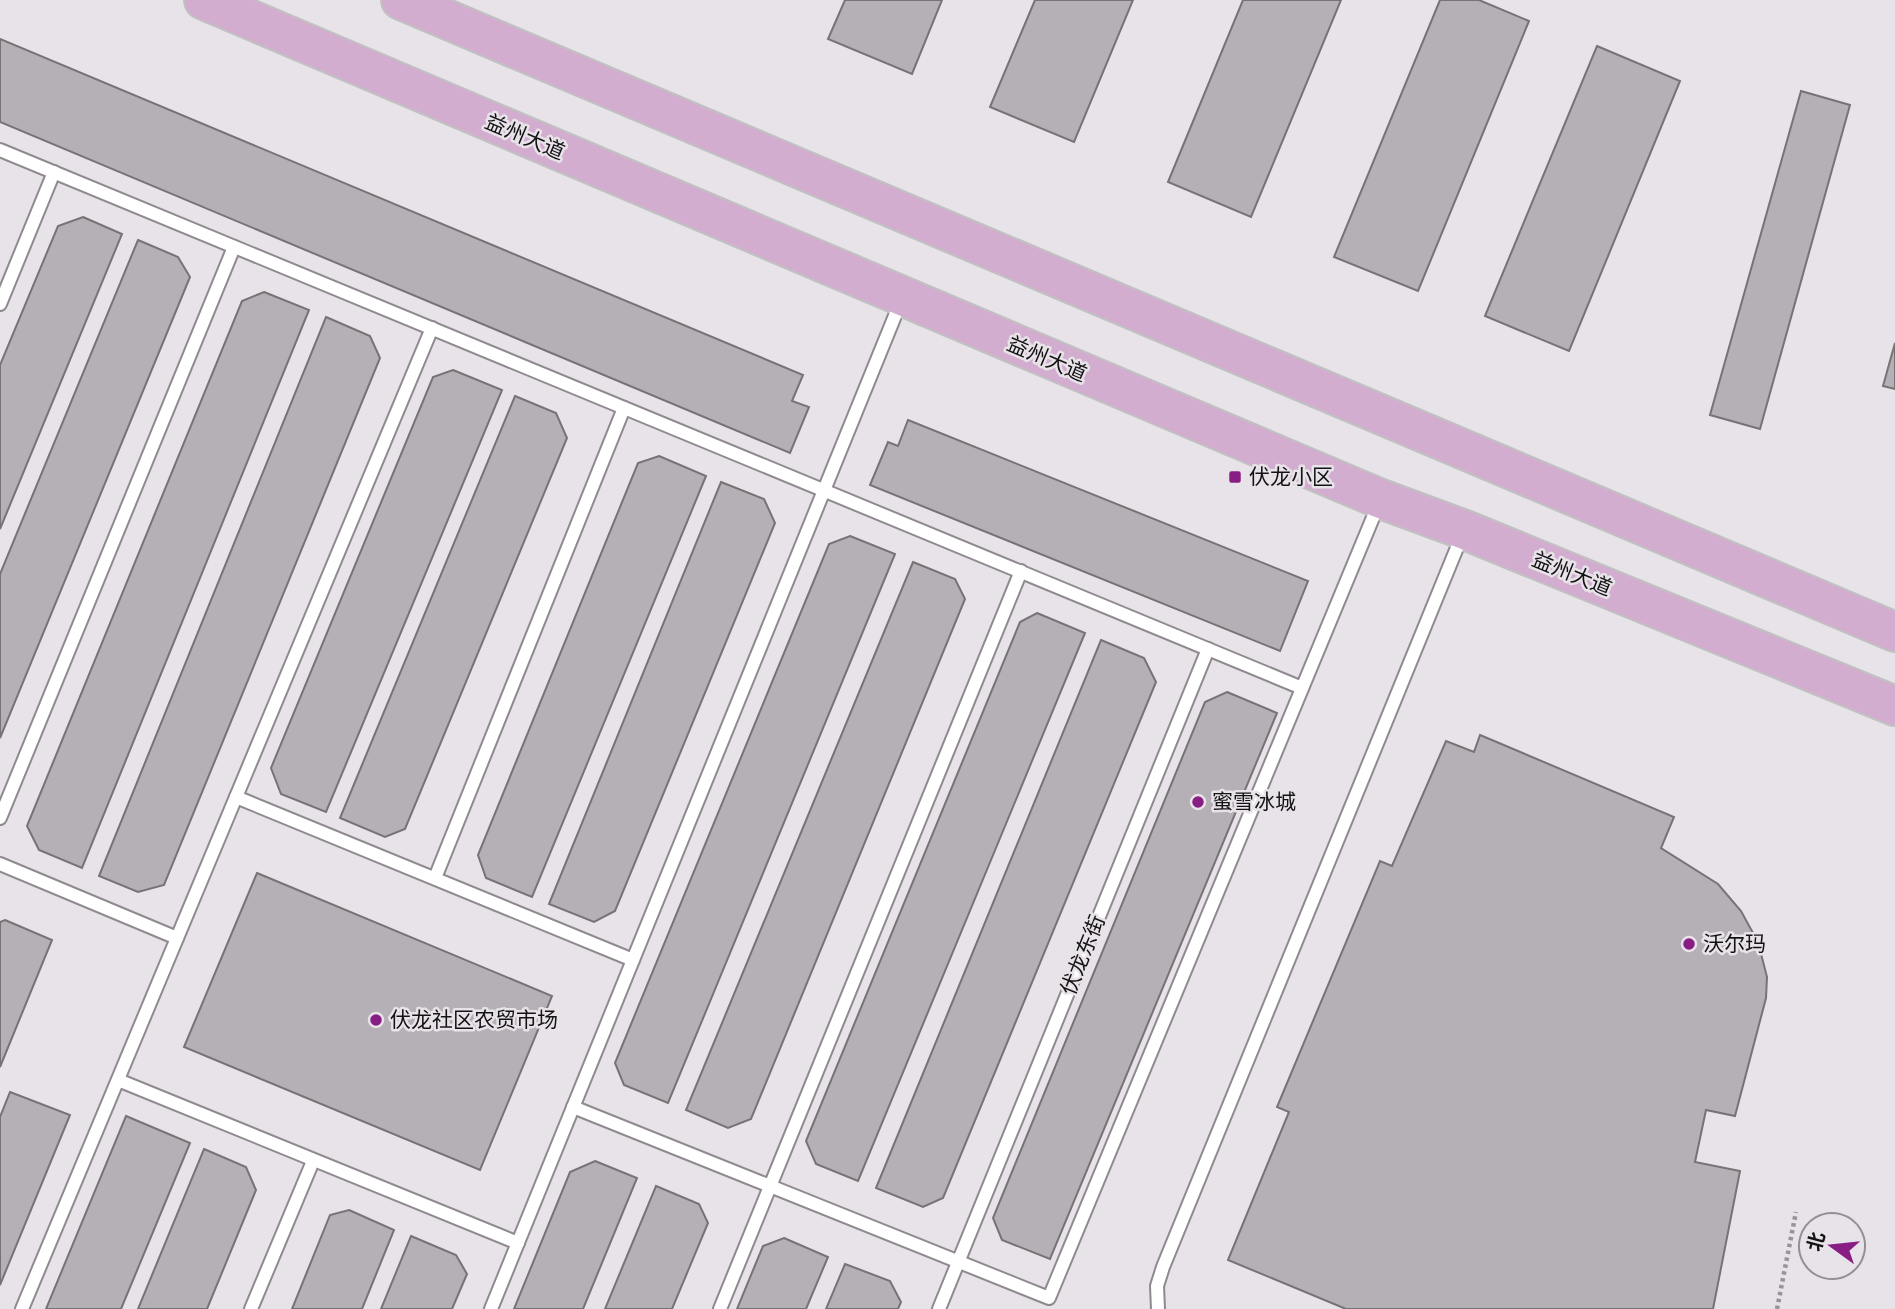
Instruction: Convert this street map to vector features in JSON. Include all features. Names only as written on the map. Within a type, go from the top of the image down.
[{"type":"main road","name":"益州大道","points":[[204,0],[1381,499],[1465,530],[1895,706]]},
{"type":"main road","points":[[401,0],[1895,632]]},
{"type":"lane","points":[[0,150],[1302,688]]},
{"type":"lane","points":[[0,304],[54,172]]},
{"type":"lane","points":[[0,818],[234,247]]},
{"type":"lane","points":[[491,1309],[902,298]]},
{"type":"lane","points":[[22,1309],[432,328]]},
{"type":"lane","points":[[435,878],[624,408]]},
{"type":"lane","points":[[573,1107],[1049,1298],[1381,499]]},
{"type":"lane","points":[[1158,1309],[1157,1286],[1163,1267],[1465,530]]},
{"type":"lane","points":[[720,1309],[1021,571]]},
{"type":"lane","name":"伏龙东街","points":[[939,1309],[1208,649]]},
{"type":"lane","points":[[236,797],[633,960]]},
{"type":"lane","points":[[0,864],[177,938]]},
{"type":"lane","points":[[118,1080],[517,1243]]},
{"type":"lane","points":[[251,1309],[313,1161]]},
{"type":"path","points":[[1777,1309],[1796,1212]]},
{"type":"building","points":[[845,0],[942,0],[912,74],[828,39]]},
{"type":"building","points":[[1035,0],[1133,0],[1074,142],[990,107]]},
{"type":"building","points":[[1243,0],[1341,0],[1251,217],[1168,182]]},
{"type":"building","points":[[1440,0],[1479,0],[1529,21],[1418,291],[1334,257]]},
{"type":"building","points":[[0,39],[803,375],[792,401],[809,407],[790,453],[0,122]]},
{"type":"building","points":[[1597,46],[1680,81],[1569,351],[1485,316]]},
{"type":"building","points":[[1801,91],[1850,105],[1760,429],[1710,415]]},
{"type":"building","points":[[83,217],[122,234],[0,529],[0,365],[58,226]]},
{"type":"building","points":[[138,240],[178,257],[190,277],[0,738],[0,574]]},
{"type":"building","points":[[264,292],[309,310],[82,868],[39,850],[27,826],[242,301]]},
{"type":"building","points":[[326,317],[370,336],[380,358],[164,885],[138,892],[99,876]]},
{"type":"building","points":[[1895,343],[1895,389],[1883,386]]},
{"type":"building","points":[[453,370],[502,390],[326,812],[281,794],[271,768],[433,377]]},
{"type":"building","points":[[515,396],[556,413],[567,438],[405,829],[385,837],[340,818]]},
{"type":"building","points":[[908,420],[1308,581],[1280,651],[870,485],[888,442],[898,446]]},
{"type":"building","points":[[659,456],[706,476],[532,897],[486,878],[478,855],[638,463]]},
{"type":"building","points":[[721,482],[764,499],[775,523],[615,911],[594,922],[549,904]]},
{"type":"building","points":[[850,536],[895,554],[668,1103],[624,1085],[615,1063],[829,544]]},
{"type":"building","points":[[913,562],[955,579],[965,599],[751,1119],[728,1128],[686,1110]]},
{"type":"building","points":[[1037,613],[1085,633],[858,1181],[816,1164],[806,1141],[1020,622]]},
{"type":"building","points":[[1101,640],[1144,658],[1156,682],[943,1198],[923,1207],[876,1188]]},
{"type":"building","points":[[1227,692],[1277,713],[1050,1259],[1002,1240],[993,1218],[1205,702]]},
{"type":"building","points":[[1480,735],[1674,817],[1661,848],[1718,884],[1741,911],[1758,942],[1767,977],[1766,998],[1735,1116],[1706,1110],[1695,1162],[1740,1171],[1713,1309],[1346,1309],[1228,1260],[1289,1112],[1277,1107],[1380,861],[1392,866],[1446,741],[1474,752]]},
{"type":"building","points":[[257,873],[552,996],[480,1170],[184,1047]]},
{"type":"building","points":[[5,920],[52,940],[0,1067],[0,922]]},
{"type":"building","points":[[10,1092],[70,1115],[0,1285],[0,1117]]},
{"type":"building","points":[[126,1116],[190,1143],[121,1309],[46,1309]]},
{"type":"building","points":[[204,1149],[246,1167],[256,1190],[207,1309],[138,1309]]},
{"type":"building","points":[[595,1161],[637,1178],[583,1309],[514,1309],[570,1172]]},
{"type":"building","points":[[656,1186],[699,1204],[708,1223],[672,1309],[605,1309]]},
{"type":"building","points":[[349,1210],[394,1230],[362,1309],[292,1309],[330,1215]]},
{"type":"building","points":[[411,1236],[456,1255],[467,1274],[452,1309],[381,1309]]},
{"type":"building","points":[[784,1238],[828,1257],[806,1309],[737,1309],[763,1246]]},
{"type":"building","points":[[845,1264],[890,1281],[901,1302],[898,1309],[826,1309]]},
{"type":"place","name":"伏龙小区","points":[[1235,477]]},
{"type":"place","name":"蜜雪冰城","points":[[1198,802]]},
{"type":"place","name":"沃尔玛","points":[[1689,944]]},
{"type":"place","name":"伏龙社区农贸市场","points":[[376,1020]]}]
